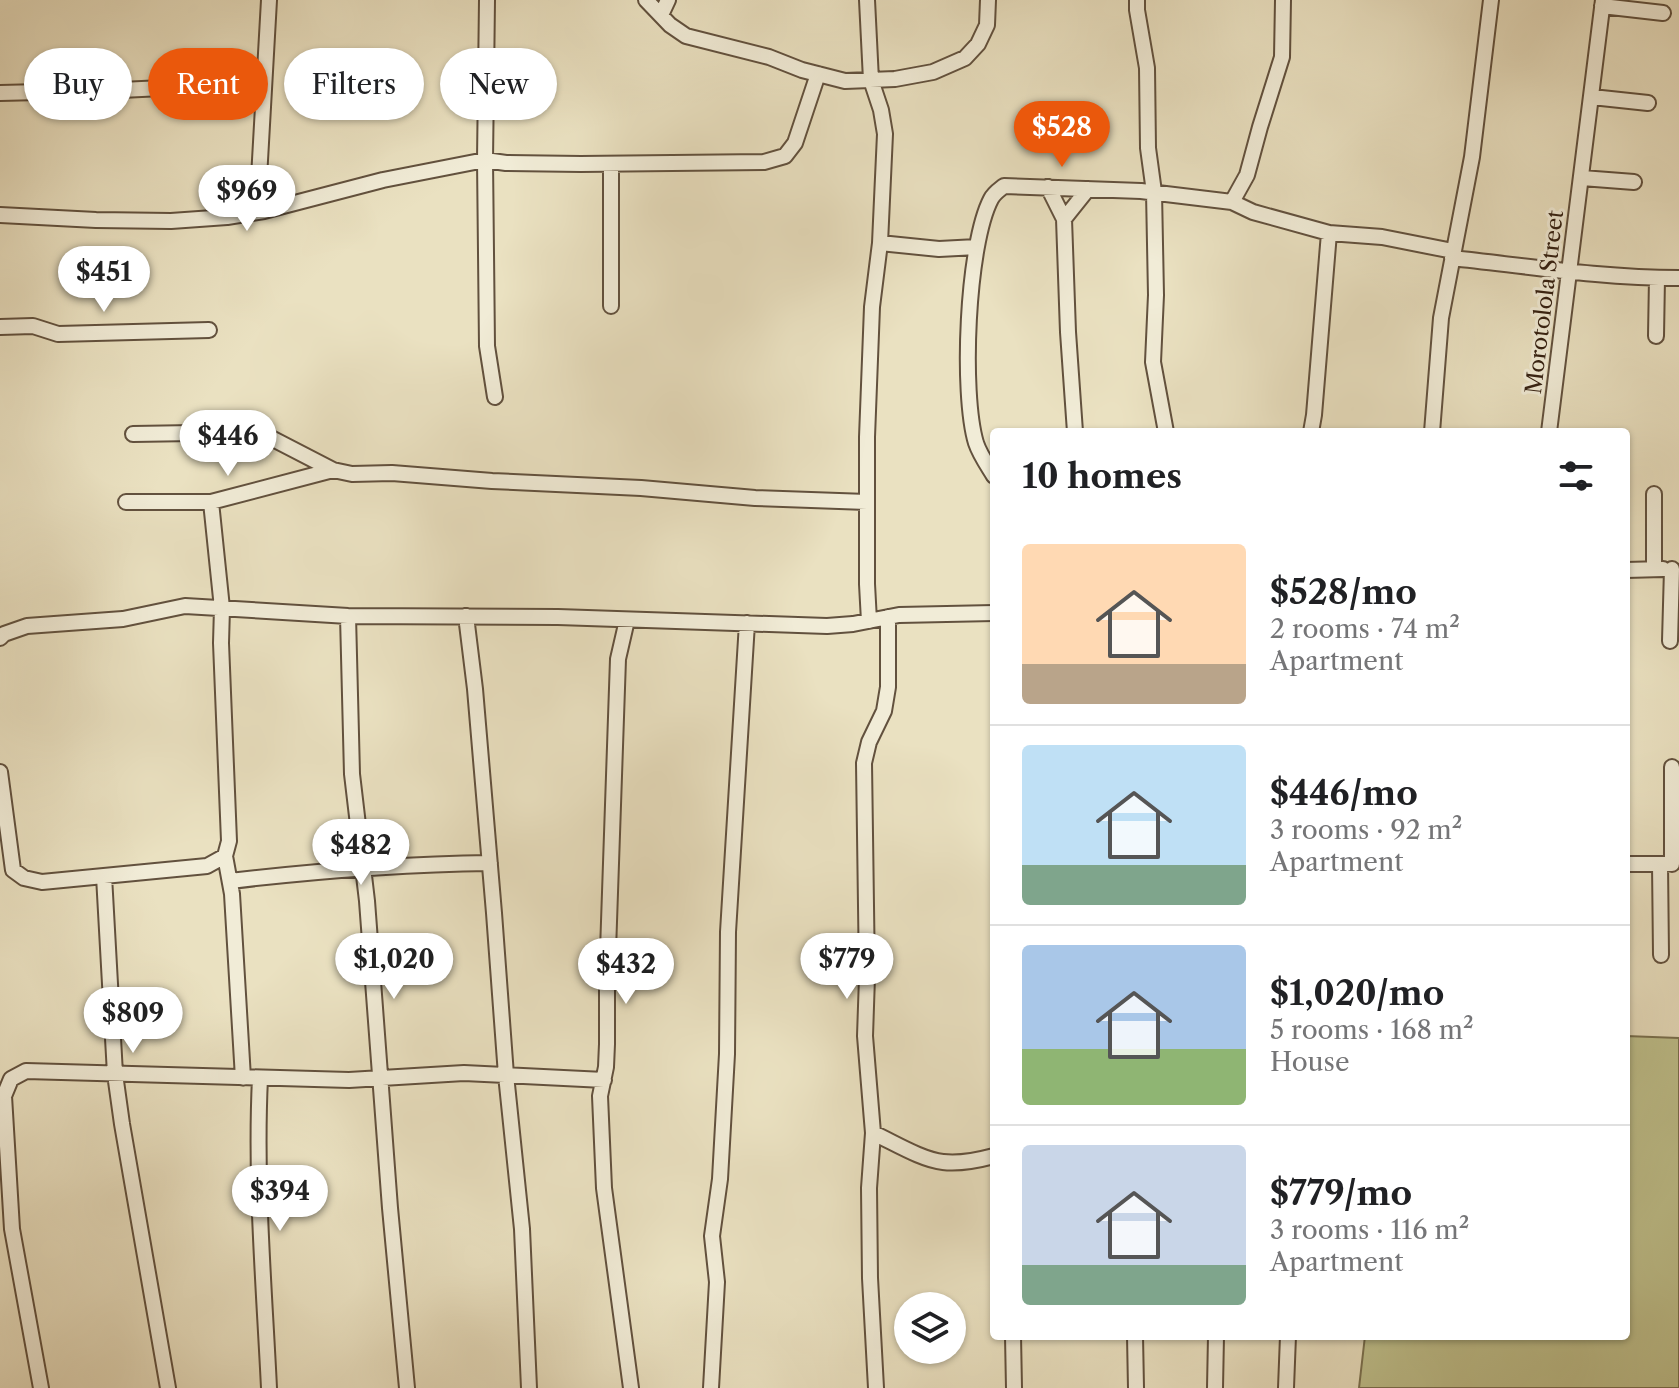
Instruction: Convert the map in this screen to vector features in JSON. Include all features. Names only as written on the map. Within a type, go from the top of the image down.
[{"type":"street","points":[[266,48],[269,0]]},
{"type":"street","points":[[487,0],[487,346],[495,397]]},
{"type":"street","points":[[646,0],[686,36],[845,81],[895,79],[933,72],[965,58],[978,44],[987,25],[988,0]]},
{"type":"street","points":[[661,15],[668,0]]},
{"type":"street","points":[[867,0],[871,80],[885,134],[880,243],[872,307],[867,437],[869,621]]},
{"type":"street","points":[[1137,0],[1147,68],[1148,148],[1154,192],[1156,295],[1153,362],[1165,428]]},
{"type":"street","points":[[1232,202],[1247,175],[1282,57],[1283,0]]},
{"type":"street","points":[[1432,428],[1441,318],[1472,157],[1491,0]]},
{"type":"street","name":"Morotolola Street","points":[[1550,428],[1603,3],[1663,13]]},
{"type":"street","points":[[0,215],[171,221],[227,217],[264,211],[383,180],[485,160],[611,164],[764,162],[785,156],[795,143],[818,74]]},
{"type":"street","points":[[0,93],[148,89]]},
{"type":"street","points":[[1592,97],[1648,103]]},
{"type":"street","points":[[262,120],[259,178],[264,211]]},
{"type":"street","points":[[611,164],[611,306]]},
{"type":"street","points":[[1582,178],[1634,182]]},
{"type":"street","points":[[990,469],[977,445],[969,403],[969,310],[981,224],[993,195],[1004,186],[1154,192],[1232,202],[1253,212],[1329,233],[1382,237],[1453,254],[1570,271],[1679,278]]},
{"type":"street","points":[[1048,187],[1064,219],[1075,428]]},
{"type":"street","points":[[1064,219],[1088,189]]},
{"type":"street","points":[[1312,428],[1329,233]]},
{"type":"street","points":[[880,243],[939,249],[977,247]]},
{"type":"street","points":[[1656,336],[1657,278]]},
{"type":"street","points":[[0,327],[33,326],[58,334],[209,330]]},
{"type":"street","points":[[133,434],[254,432],[333,470],[352,474],[392,473],[755,498],[867,502]]},
{"type":"street","points":[[126,502],[211,502],[333,470]]},
{"type":"street","points":[[1654,494],[1654,569]]},
{"type":"street","points":[[211,502],[222,608],[229,841],[225,856],[232,894],[243,1078]]},
{"type":"street","points":[[1630,570],[1675,569],[1670,641]]},
{"type":"street","points":[[0,638],[27,626],[123,619],[185,606],[348,616],[466,616],[827,626],[899,615],[990,613]]},
{"type":"street","points":[[348,616],[352,774],[364,868],[407,1388]]},
{"type":"street","points":[[466,616],[522,1229],[529,1388]]},
{"type":"street","points":[[876,1388],[870,1278],[869,1188],[873,1133],[865,1036],[864,763],[869,742],[884,711],[888,687],[888,617]]},
{"type":"street","points":[[627,620],[618,659],[607,1044],[600,1096],[604,1188],[631,1388]]},
{"type":"street","points":[[711,1388],[717,1282],[712,1236],[720,1179],[727,1054],[728,932],[747,623]]},
{"type":"street","points":[[1661,955],[1670,864],[1672,767]]},
{"type":"street","points":[[0,772],[13,870],[24,878],[42,882],[207,866],[225,856]]},
{"type":"street","points":[[230,881],[303,872],[490,863]]},
{"type":"street","points":[[1630,864],[1670,864]]},
{"type":"street","points":[[104,876],[115,1074],[168,1388]]},
{"type":"street","points":[[41,1388],[12,1229],[4,1096],[11,1079],[26,1071],[349,1080],[464,1073],[604,1080]]},
{"type":"street","points":[[260,1078],[261,1244],[269,1388]]},
{"type":"street","points":[[873,1133],[943,1162],[990,1157]]},
{"type":"street","points":[[1013,1340],[1014,1388]]},
{"type":"street","points":[[1135,1340],[1136,1388]]},
{"type":"street","points":[[1215,1388],[1216,1340]]},
{"type":"street","points":[[1286,1388],[1288,1340]]},
{"type":"green space","points":[[1630,1036],[1679,1038],[1679,1388],[1359,1388],[1365,1340],[1630,1340]]}]
